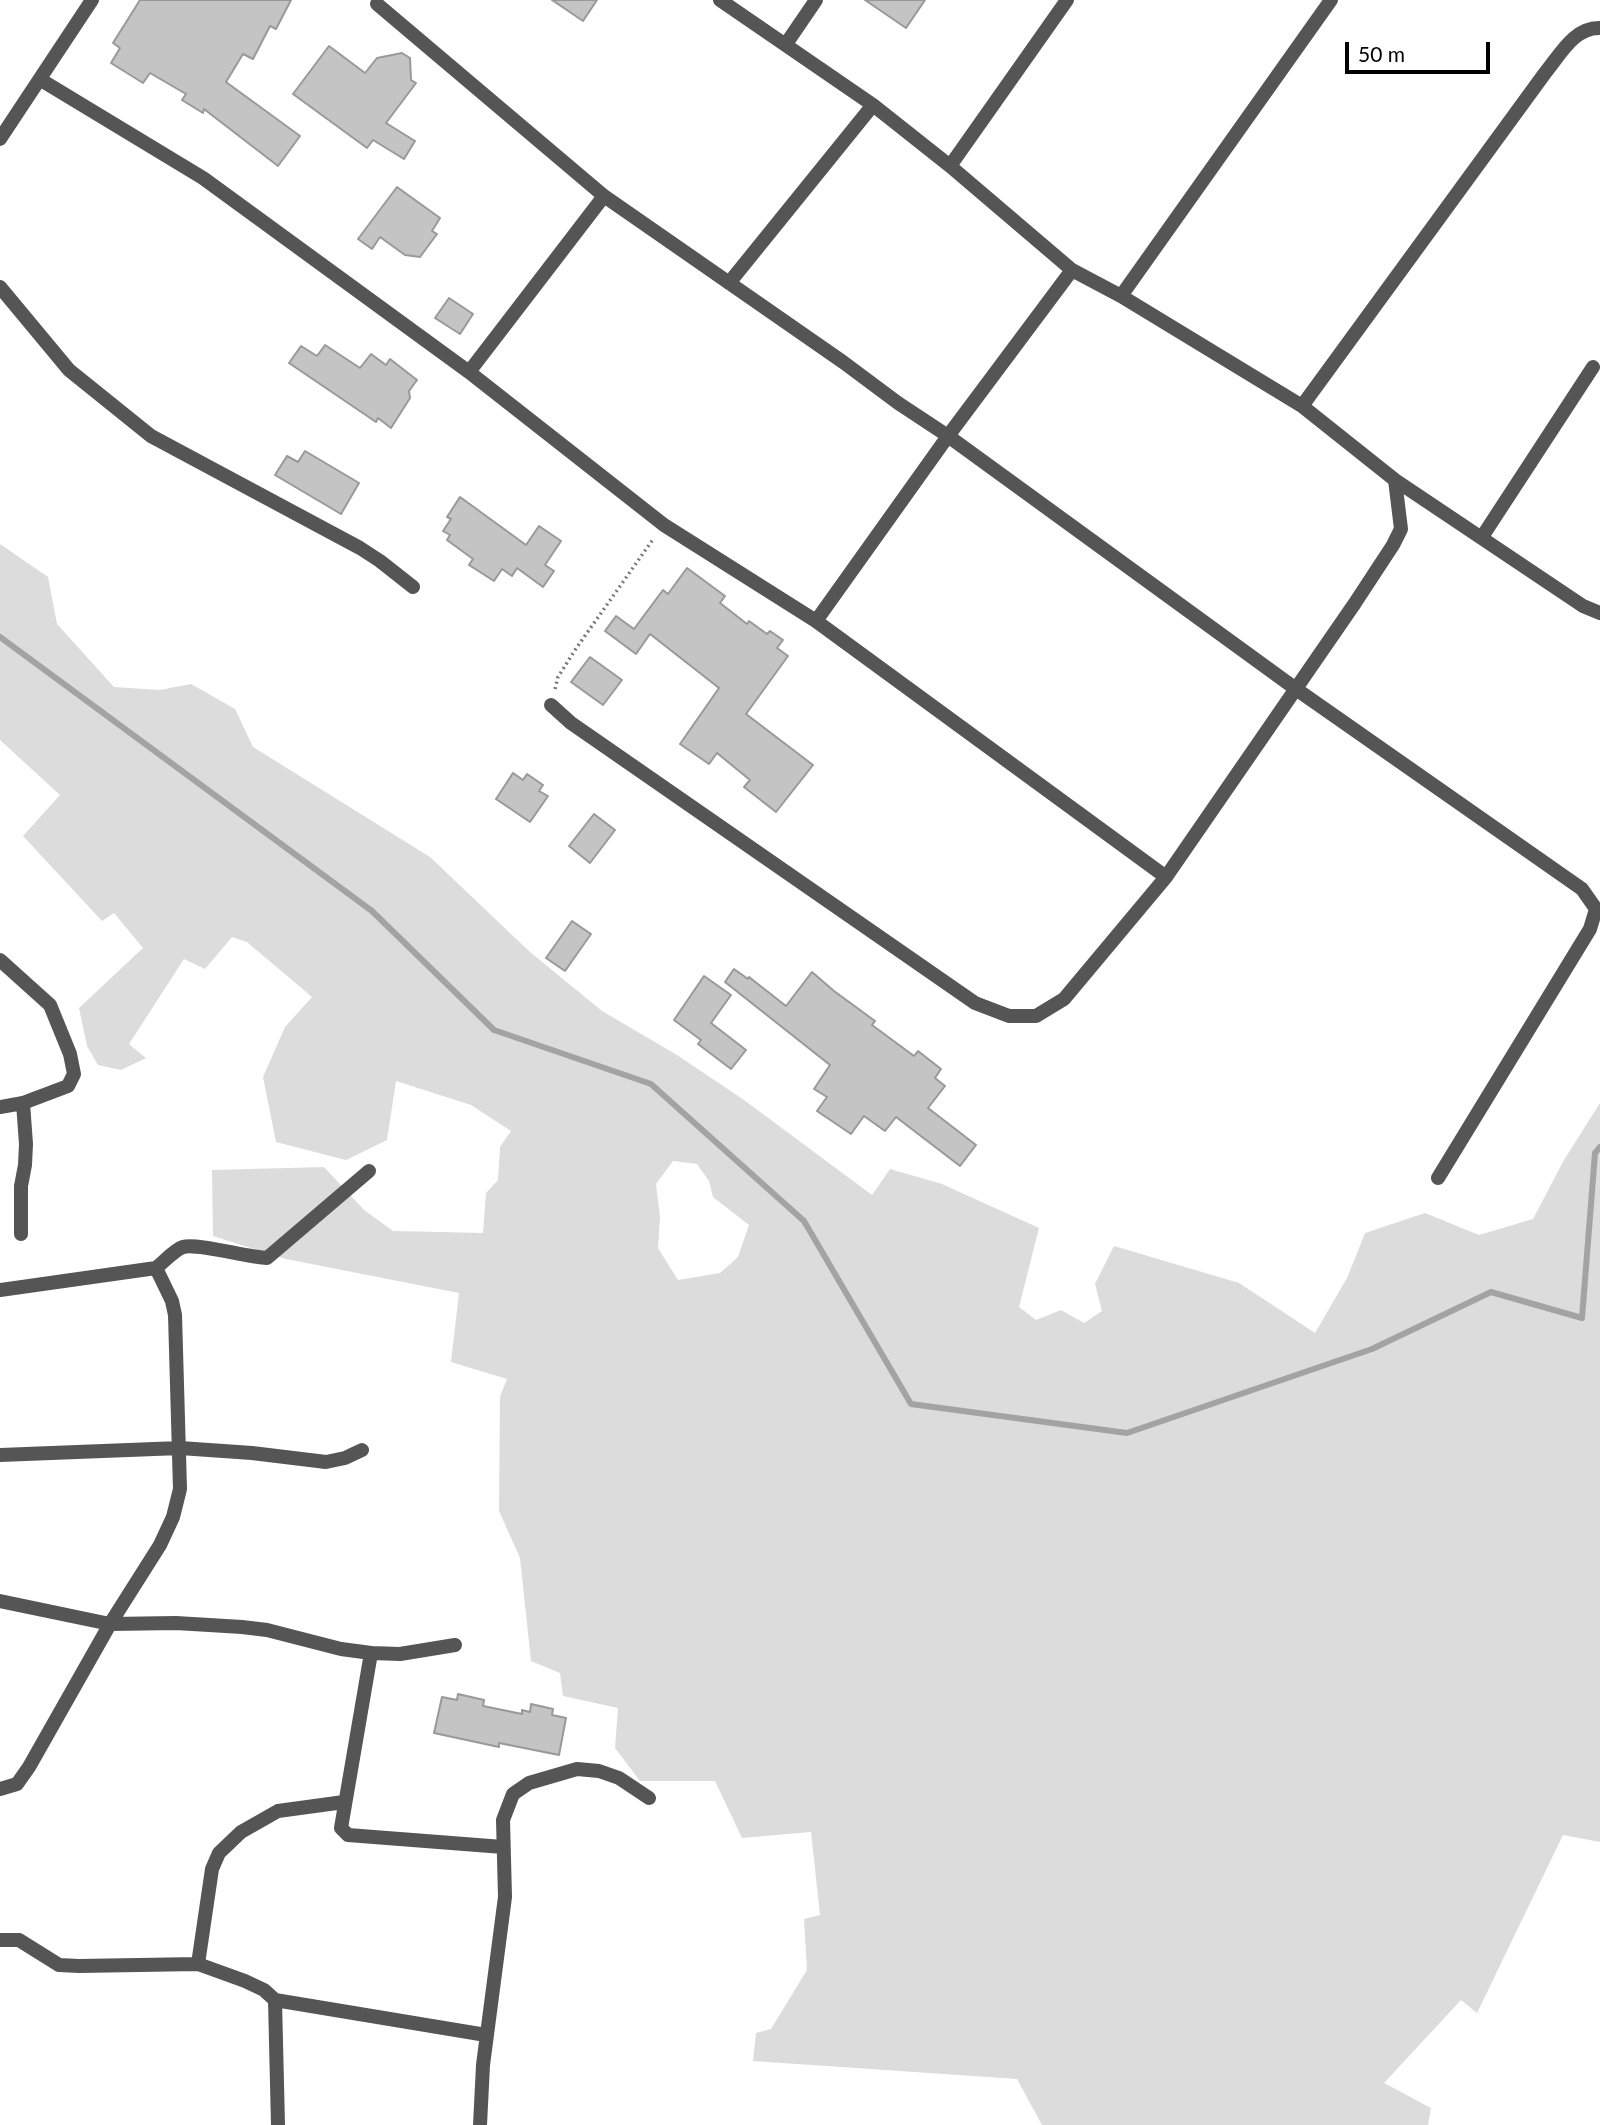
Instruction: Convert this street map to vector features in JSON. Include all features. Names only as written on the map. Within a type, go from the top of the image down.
[{"type":"street","points":[[0,139],[92,0]]},
{"type":"street","points":[[720,0],[873,105],[950,166],[1072,270],[1121,296],[1302,406],[1395,480],[1583,606],[1600,613]]},
{"type":"street","points":[[786,44],[816,0]]},
{"type":"street","points":[[950,166],[1067,0]]},
{"type":"street","points":[[1121,296],[1331,0]]},
{"type":"street","points":[[377,4],[604,196],[948,436],[1296,689],[1582,889],[1596,909],[1590,929],[1438,1178]]},
{"type":"street","points":[[1302,406],[1545,73],[1576,35],[1591,28],[1600,28]]},
{"type":"street","points":[[41,80],[203,178],[469,372],[664,525],[816,621],[1166,877]]},
{"type":"street","points":[[729,283],[873,105]]},
{"type":"street","points":[[469,372],[604,196]]},
{"type":"street","points":[[816,621],[948,436],[1072,270]]},
{"type":"street","points":[[0,287],[69,370],[151,436],[359,548],[413,587]]},
{"type":"street","points":[[1482,537],[1593,367]]},
{"type":"street","points":[[551,705],[571,723],[975,1003],[1009,1016],[1037,1016],[1063,999],[1166,877],[1363,592],[1401,529],[1395,480]]},
{"type":"street","points":[[0,960],[50,1005],[70,1054],[74,1074],[68,1086],[23,1103],[0,1107]]},
{"type":"street","points":[[21,1234],[21,1186],[26,1144],[23,1103]]},
{"type":"street","points":[[0,1290],[156,1268],[181,1247],[194,1246],[267,1258],[369,1171]]},
{"type":"street","points":[[0,1789],[17,1784],[29,1767],[110,1624],[160,1545],[173,1517],[180,1489],[175,1315],[172,1301],[156,1268]]},
{"type":"street","points":[[0,1455],[180,1448],[326,1462],[345,1458],[362,1450]]},
{"type":"street","points":[[0,1601],[110,1624],[176,1623],[267,1630],[341,1649],[371,1653],[400,1654],[455,1645]]},
{"type":"street","points":[[371,1653],[341,1828],[348,1835],[503,1847]]},
{"type":"street","points":[[480,2125],[486,2035],[505,1898],[503,1819],[513,1794],[529,1783],[577,1769],[599,1770],[619,1778],[649,1798]]},
{"type":"street","points":[[198,1964],[212,1869],[219,1853],[241,1832],[278,1811],[344,1802]]},
{"type":"street","points":[[0,1940],[19,1940],[59,1965],[198,1964],[245,1980],[264,1990],[275,2000],[486,2035]]},
{"type":"street","points":[[275,2000],[278,2125]]},
{"type":"path","points":[[551,705],[558,677],[569,659],[664,525]]},
{"type":"shaded area","points":[[0,544],[48,577],[57,624],[114,687],[160,690],[191,684],[235,709],[253,747],[430,857],[530,952],[602,1011],[677,1055],[744,1100],[872,1195],[890,1169],[942,1184],[1039,1228],[1019,1307],[1036,1320],[1061,1310],[1084,1323],[1102,1311],[1095,1284],[1114,1246],[1239,1283],[1315,1333],[1347,1278],[1365,1233],[1425,1213],[1479,1235],[1533,1219],[1564,1160],[1600,1103],[1600,1842],[1563,1835],[1477,2013],[1461,2000],[1384,2083],[1431,2108],[1428,2125],[1042,2125],[1017,2079],[753,2061],[756,2033],[771,2029],[807,1970],[804,1919],[820,1915],[811,1832],[742,1838],[715,1781],[640,1781],[615,1748],[618,1708],[563,1696],[560,1673],[531,1661],[520,1558],[499,1511],[500,1397],[507,1379],[451,1362],[459,1293],[286,1259],[213,1236],[212,1170],[324,1167],[364,1210],[393,1231],[483,1233],[486,1193],[498,1180],[500,1147],[511,1131],[471,1105],[396,1081],[387,1140],[346,1160],[276,1142],[263,1077],[285,1027],[312,997],[247,942],[232,937],[205,969],[184,959],[129,1044],[146,1058],[121,1070],[98,1065],[87,1046],[79,1008],[143,948],[114,913],[102,921],[23,836],[60,795],[0,740]],"holes":[[[673,1161],[697,1164],[709,1181],[713,1197],[749,1225],[738,1257],[720,1273],[678,1280],[658,1248],[660,1217],[656,1184]]]},
{"type":"building","points":[[140,0],[291,0],[276,29],[270,26],[253,59],[243,54],[226,82],[300,136],[278,166],[204,109],[203,113],[182,100],[186,94],[150,73],[143,83],[111,63],[120,48],[113,43]]},
{"type":"building","points":[[552,0],[597,0],[583,21]]},
{"type":"building","points":[[865,0],[925,0],[906,28]]},
{"type":"building","points":[[329,46],[365,73],[377,58],[402,53],[410,58],[411,80],[416,83],[386,123],[415,141],[404,159],[373,140],[367,148],[293,94]]},
{"type":"building","points":[[397,187],[440,218],[432,231],[437,234],[420,257],[405,255],[380,237],[372,249],[358,239]]},
{"type":"building","points":[[449,298],[473,314],[460,334],[435,318]]},
{"type":"building","points":[[325,345],[360,368],[371,354],[386,365],[390,359],[417,380],[409,391],[410,398],[391,428],[378,418],[376,422],[289,363],[301,346],[317,356]]},
{"type":"building","points":[[305,451],[359,483],[341,514],[275,475],[287,456],[298,462]]},
{"type":"building","points":[[460,497],[526,545],[539,526],[561,541],[545,565],[554,571],[543,587],[517,568],[512,576],[502,569],[494,581],[469,565],[473,559],[447,540],[450,535],[443,531],[451,519],[447,517]]},
{"type":"building","points":[[687,568],[725,596],[720,603],[747,624],[749,621],[767,634],[770,631],[783,640],[777,648],[788,656],[746,714],[813,765],[776,812],[744,787],[750,780],[717,753],[709,764],[680,744],[719,688],[650,634],[636,654],[605,631],[616,616],[634,629],[663,590],[668,594]]},
{"type":"building","points":[[590,657],[622,680],[603,705],[571,682]]},
{"type":"building","points":[[513,773],[523,780],[527,774],[543,785],[539,791],[548,796],[530,822],[496,799]]},
{"type":"building","points":[[594,814],[615,830],[590,863],[569,846]]},
{"type":"building","points":[[572,921],[591,934],[565,971],[546,958]]},
{"type":"building","points":[[734,969],[748,979],[749,977],[786,1006],[812,972],[875,1021],[872,1025],[914,1056],[918,1051],[941,1069],[935,1078],[945,1086],[928,1108],[976,1145],[960,1166],[896,1117],[885,1131],[864,1116],[851,1134],[817,1111],[827,1097],[814,1089],[830,1065],[725,982]]},
{"type":"building","points":[[704,976],[731,995],[711,1023],[746,1050],[731,1069],[698,1044],[701,1040],[674,1020]]},
{"type":"building","points":[[458,1694],[484,1700],[483,1706],[522,1714],[522,1710],[530,1712],[531,1704],[553,1709],[552,1715],[566,1718],[559,1755],[499,1743],[499,1747],[434,1733],[442,1697],[457,1700]]},
{"type":"waterway","points":[[0,637],[372,911],[494,1030],[651,1084],[804,1221],[911,1404],[1127,1433],[1372,1349],[1491,1292],[1582,1318],[1595,1153],[1600,1147]]}]
